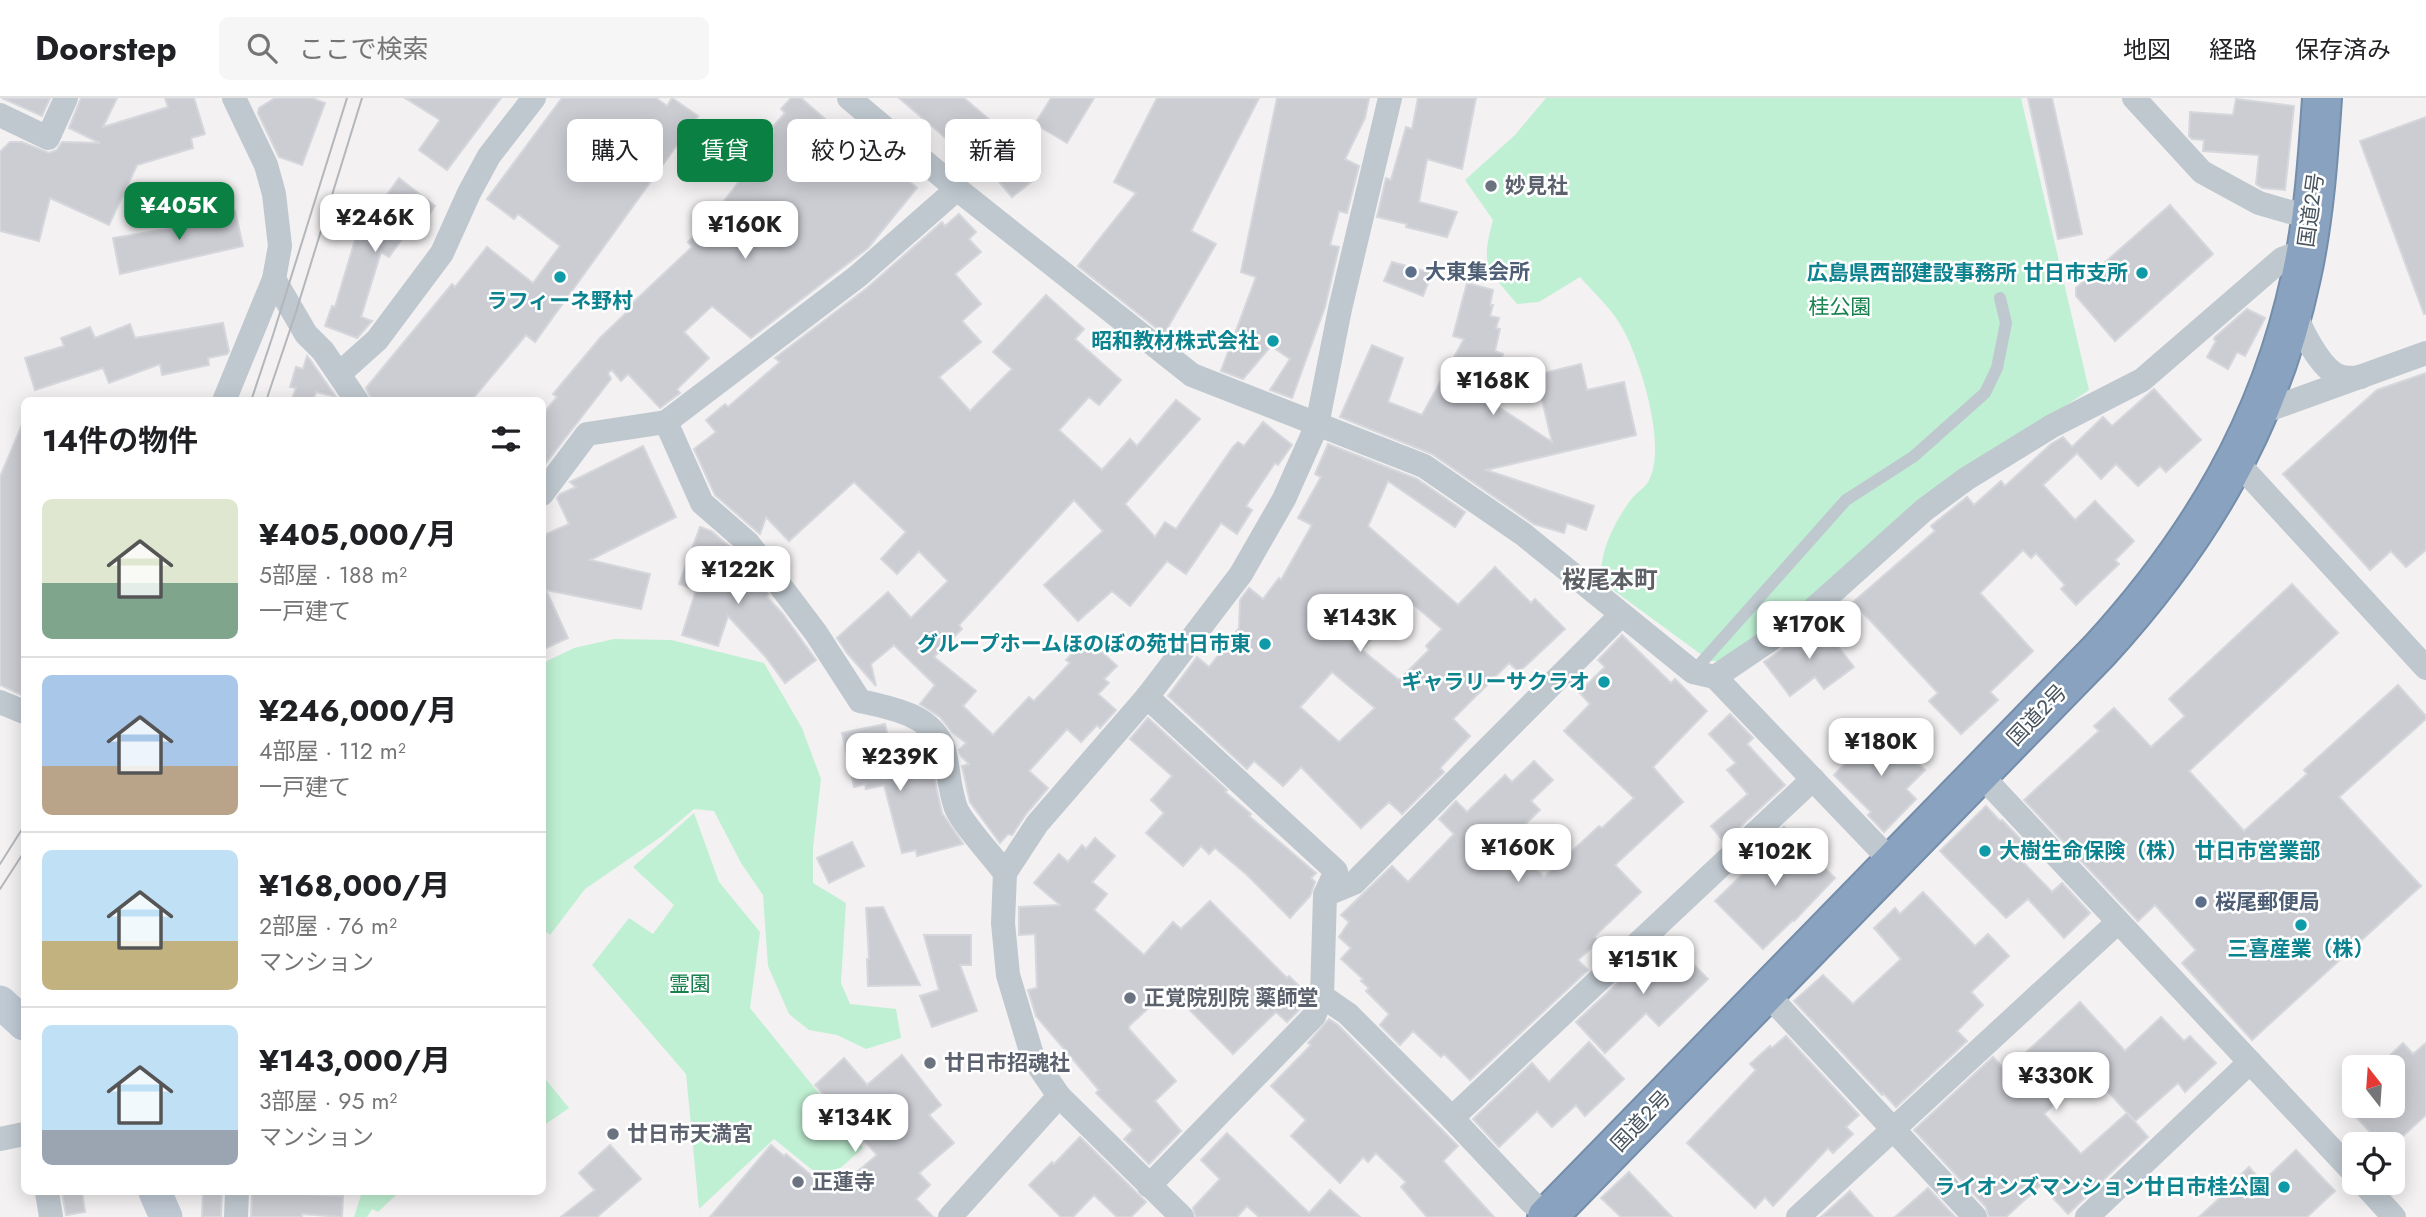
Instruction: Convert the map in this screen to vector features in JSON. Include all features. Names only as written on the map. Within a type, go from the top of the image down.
[{"type":"highway","name":"国道2号","points":[[1550,1216],[2136,612],[2169,570],[2200,525],[2236,461],[2274,370],[2297,297],[2309,232],[2322,98]]},
{"type":"main road","points":[[0,1002],[21,1021]]},
{"type":"main road","points":[[156,1195],[166,1217]]},
{"type":"street","points":[[0,116],[48,138],[66,98]]},
{"type":"street","points":[[226,397],[274,279],[280,246],[274,194],[266,165],[234,98]]},
{"type":"street","points":[[339,374],[377,340],[442,253],[468,192],[489,156],[534,98]]},
{"type":"street","points":[[849,98],[957,189],[1192,375],[1424,466],[1523,534],[1621,615],[1704,675],[1813,779],[1893,863]]},
{"type":"street","points":[[1182,1217],[1059,1096],[1033,1058],[1008,975],[1003,923],[1005,873],[1037,824],[1147,697],[1241,574],[1284,499],[1317,425],[1340,309],[1390,98]]},
{"type":"street","points":[[1704,675],[1808,614],[1914,519],[1956,487],[2052,426],[2142,380],[2219,316],[2309,232],[2290,212],[2259,203],[2202,172],[2134,98]]},
{"type":"street","points":[[546,489],[587,434],[666,422],[858,276],[957,189]]},
{"type":"street","points":[[274,279],[306,334],[320,347],[354,397]]},
{"type":"street","points":[[2297,297],[2297,321],[2327,367],[2336,375],[2348,379],[2361,377]]},
{"type":"street","points":[[2257,414],[2426,353]]},
{"type":"street","points":[[666,422],[702,503],[748,543],[816,633],[860,701],[899,711],[918,719],[936,732],[943,749],[957,810],[1005,873]]},
{"type":"street","points":[[2236,461],[2426,668]]},
{"type":"street","points":[[1325,895],[1354,883],[1621,615]]},
{"type":"street","points":[[1147,697],[1336,871],[1325,895],[1322,996],[1314,1016],[1149,1186]]},
{"type":"street","points":[[0,702],[21,711]]},
{"type":"street","points":[[1980,774],[2342,1160]]},
{"type":"street","points":[[1452,1118],[1813,779]]},
{"type":"street","points":[[1798,1217],[2119,922]]},
{"type":"street","points":[[1766,993],[1975,1217]]},
{"type":"street","points":[[1322,996],[1348,1014],[1531,1202],[1550,1216]]},
{"type":"street","points":[[2087,1217],[2250,1062]]},
{"type":"street","points":[[950,1217],[1059,1096]]},
{"type":"street","points":[[47,1195],[51,1217]]},
{"type":"street","points":[[236,1217],[237,1195]]},
{"type":"street","points":[[2371,1195],[2384,1213]]},
{"type":"lane","points":[[1704,675],[1846,500],[1913,457],[1985,393],[1997,368],[2006,323],[2000,298]]},
{"type":"green space","name":"桂公園","points":[[1546,98],[2021,98],[2089,390],[1942,489],[1804,611],[1719,661],[1710,661],[1601,581],[1605,547],[1626,506],[1648,482],[1655,449],[1650,406],[1638,363],[1624,331],[1610,310],[1580,277],[1539,302],[1517,304],[1489,266],[1487,248],[1493,220],[1465,180],[1515,135]]},
{"type":"green space","points":[[614,639],[671,640],[764,663],[802,728],[821,779],[813,848],[813,883],[846,903],[841,983],[850,1004],[896,1009],[901,1038],[866,1049],[837,1035],[809,1030],[789,1014],[768,966],[763,895],[741,863],[714,811],[694,809],[662,836],[585,889],[550,935],[546,932],[546,662],[574,648]]},
{"type":"green space","name":"霊園","points":[[694,813],[719,882],[760,932],[750,1008],[863,1148],[826,1181],[774,1139],[699,1209],[686,1074],[592,965],[629,918],[653,934],[674,905],[633,867]]},
{"type":"green space","points":[[546,1080],[569,1108],[546,1124]]},
{"type":"green space","points":[[361,1195],[396,1195],[378,1212],[372,1209],[367,1217],[354,1217]]},
{"type":"building","points":[[2,98],[50,98],[42,116]]},
{"type":"building","points":[[81,98],[117,98],[103,127],[168,107],[165,98],[194,98],[205,134],[191,138],[193,148],[137,165],[109,225],[50,198],[39,241],[0,231],[0,152],[10,142],[22,142],[49,153],[57,150],[62,142],[100,143],[69,128]]},
{"type":"building","points":[[275,98],[312,98],[325,103],[302,165],[279,157],[258,113],[259,108]]},
{"type":"building","points":[[405,98],[501,98],[447,170],[419,150],[440,120]]},
{"type":"building","points":[[562,98],[656,98],[667,106],[672,98],[698,116],[696,119],[677,119],[677,145],[663,165],[663,119],[567,119],[567,182],[650,182],[535,342],[526,335],[474,397],[370,397],[366,388],[452,284],[455,287],[487,247],[533,283],[560,246],[518,214],[514,219],[487,199]]},
{"type":"building","points":[[791,98],[801,98],[825,119],[787,119],[787,182],[910,182],[917,188],[868,248],[751,338],[712,306],[684,332],[709,358],[677,389],[680,393],[660,408],[628,374],[621,381],[612,370],[608,373],[611,379],[546,463],[546,410],[557,397],[553,394],[600,338],[626,313],[624,311],[692,247],[688,242],[739,182],[773,182],[773,127],[785,113],[781,109]]},
{"type":"building","points":[[899,98],[964,98],[989,119],[945,119],[945,137],[931,125],[931,119],[924,119]]},
{"type":"building","points":[[1051,98],[1094,98],[1067,143],[1041,128],[1041,119],[1038,119]]},
{"type":"building","points":[[1157,98],[1259,98],[1191,231],[1216,244],[1164,334],[1078,266],[1136,193],[1114,182]]},
{"type":"building","points":[[1277,98],[1369,98],[1365,118],[1345,159],[1359,166],[1347,213],[1339,211],[1330,245],[1339,247],[1325,307],[1292,398],[1270,390],[1290,359],[1271,346],[1243,379],[1221,371],[1256,277],[1241,272]]},
{"type":"building","points":[[1418,98],[1476,98],[1462,169],[1427,159],[1419,202],[1457,212],[1447,237],[1377,217],[1386,178],[1391,180],[1406,127],[1412,129]]},
{"type":"building","points":[[2028,98],[2052,98],[2082,234],[2058,239]]},
{"type":"building","points":[[2236,99],[2294,106],[2285,190],[2262,188],[2256,184],[2259,155],[2203,151],[2204,140],[2192,139],[2189,136],[2190,112],[2233,115]]},
{"type":"building","points":[[2426,117],[2426,314],[2424,314],[2360,141]]},
{"type":"building","points":[[399,178],[435,206],[421,226],[414,222],[389,257],[381,252],[361,317],[372,321],[357,338],[325,326],[332,306],[335,307],[355,240]]},
{"type":"building","points":[[999,182],[1031,182],[1012,197]]},
{"type":"building","name":"広島県西部建設事務所 廿日市支所","points":[[2170,205],[2213,254],[2115,341],[2076,296],[2076,288]]},
{"type":"building","points":[[235,211],[243,246],[120,274],[113,238],[180,227],[178,220]]},
{"type":"building","points":[[959,214],[976,232],[969,239],[981,252],[955,274],[981,304],[962,321],[981,342],[939,377],[970,411],[1012,369],[993,352],[1046,295],[1084,329],[1075,339],[1121,380],[1099,405],[1089,397],[1059,430],[1102,470],[1130,439],[1137,446],[1176,400],[1200,419],[1125,504],[1155,537],[1165,522],[1176,529],[1233,447],[1238,442],[1244,446],[1263,422],[1292,445],[1278,465],[1275,463],[1246,506],[1252,510],[1237,534],[1221,523],[1186,574],[1167,561],[1130,606],[1112,591],[1078,621],[1044,585],[1103,531],[1074,500],[959,625],[962,629],[934,657],[976,691],[963,706],[993,735],[1029,697],[1034,701],[1070,663],[1066,660],[1087,638],[1117,666],[1104,679],[1109,683],[1098,694],[1116,710],[1100,728],[1097,725],[1081,742],[1067,729],[1029,771],[1048,788],[1012,835],[1008,834],[1000,843],[970,802],[962,766],[969,764],[959,750],[966,743],[952,732],[940,717],[920,704],[935,685],[894,645],[871,664],[876,686],[837,638],[888,592],[911,618],[948,581],[919,551],[897,574],[881,559],[906,532],[854,482],[789,541],[766,517],[760,534],[715,495],[694,449],[716,432],[706,420],[725,404],[728,407],[780,362],[775,358],[867,288],[942,222],[945,226]]},
{"type":"building","name":"大東集会所","points":[[1392,262],[1432,273],[1423,296],[1384,281]]},
{"type":"building","points":[[1467,283],[1493,290],[1490,316],[1499,318],[1496,328],[1500,329],[1495,351],[1503,354],[1488,400],[1552,442],[1536,375],[1581,364],[1587,390],[1624,382],[1636,435],[1486,470],[1594,506],[1586,530],[1567,523],[1564,533],[1534,524],[1432,454],[1340,417],[1372,345],[1403,358],[1388,402],[1422,415],[1464,339],[1453,336]]},
{"type":"building","points":[[2247,309],[2265,318],[2245,356],[2237,352],[2228,369],[2207,357],[2216,341],[2215,337]]},
{"type":"building","points":[[223,323],[229,351],[227,354],[208,358],[209,365],[162,375],[160,364],[109,383],[103,368],[35,390],[25,358],[64,346],[61,338],[90,327],[95,338],[130,324],[135,338]]},
{"type":"building","points":[[307,356],[336,397],[316,392],[314,397],[293,397],[296,388],[290,387],[296,367],[303,369]]},
{"type":"building","points":[[2426,373],[2426,550],[2406,567],[2391,551],[2370,570],[2283,474],[2377,390]]},
{"type":"building","points":[[2154,389],[2201,440],[2166,472],[2160,466],[2138,486],[2116,464],[2101,479],[2077,453],[2043,485],[2075,520],[2095,501],[2134,541],[2115,560],[2119,564],[2076,605],[2061,589],[2065,585],[2036,553],[2031,558],[2023,550],[1980,593],[2033,651],[1990,692],[1998,700],[1961,734],[1929,701],[1938,693],[1853,602],[1935,531],[1931,526],[1967,497],[1974,505],[2001,481],[2005,486],[2051,444],[2063,437],[2072,447],[2103,417],[2112,426]]},
{"type":"building","points":[[21,427],[21,695],[0,685],[0,477]]},
{"type":"building","points":[[1328,444],[1417,479],[1465,512],[1455,527],[1388,481],[1368,526],[1458,605],[1495,567],[1531,603],[1535,599],[1565,629],[1519,672],[1509,663],[1453,719],[1470,736],[1440,768],[1444,772],[1402,814],[1389,802],[1361,828],[1301,767],[1283,786],[1254,761],[1247,769],[1168,696],[1197,657],[1209,667],[1239,628],[1240,600],[1249,588],[1263,599],[1279,578],[1281,580],[1312,525],[1298,518],[1321,477],[1315,474]],"holes":[[[1406,598],[1442,629],[1426,646],[1429,650],[1399,680],[1362,650]],[[1332,672],[1375,708],[1339,742],[1300,707]]]},
{"type":"building","points":[[643,446],[676,517],[590,560],[650,574],[641,609],[546,590],[546,534],[569,524],[557,498],[576,487],[570,482]]},
{"type":"building","points":[[700,527],[711,531],[737,553],[747,567],[744,576],[759,582],[768,594],[767,597],[816,660],[785,683],[765,656],[728,616],[718,646],[682,635],[696,590],[679,584]]},
{"type":"building","points":[[2292,584],[2338,633],[2189,771],[2244,831],[2307,774],[2304,770],[2398,685],[2426,719],[2339,797],[2421,886],[2252,1040],[2182,963],[2196,950],[2155,905],[2138,921],[2024,800],[2099,731],[2094,726],[2114,708],[2151,747],[2185,716],[2169,699]]},
{"type":"building","points":[[546,590],[568,638],[546,648]]},
{"type":"building","points":[[1820,623],[1854,667],[1824,689],[1815,677],[1790,696],[1764,662]]},
{"type":"building","points":[[1622,635],[1671,683],[1675,679],[1707,711],[1653,767],[1683,802],[1615,865],[1641,892],[1594,937],[1599,941],[1578,960],[1588,970],[1470,1080],[1444,1054],[1441,1057],[1413,1031],[1400,1045],[1380,1025],[1389,1014],[1366,991],[1369,988],[1361,981],[1363,979],[1341,959],[1351,948],[1339,937],[1349,922],[1341,915],[1392,866],[1408,882],[1454,834],[1439,819],[1456,801],[1467,812],[1505,775],[1512,782],[1534,761],[1553,780],[1531,801],[1540,810],[1508,841],[1544,877],[1634,798],[1564,731],[1590,704],[1579,692],[1605,667],[1598,660]]},
{"type":"building","points":[[1730,714],[1753,738],[1747,744],[1785,785],[1724,842],[1711,826],[1748,794],[1727,770],[1736,763],[1709,734]]},
{"type":"building","points":[[1148,718],[1227,790],[1225,792],[1251,814],[1249,816],[1316,873],[1311,878],[1315,882],[1310,896],[1290,918],[1246,874],[1215,848],[1209,854],[1201,846],[1183,866],[1146,833],[1164,813],[1151,800],[1172,776],[1130,739]]},
{"type":"building","points":[[885,724],[898,780],[933,773],[942,813],[963,844],[917,856],[916,850],[902,853],[884,785],[866,789],[865,784],[854,787],[842,733]]},
{"type":"building","points":[[1880,727],[1925,770],[1906,789],[1916,799],[1884,832],[1868,815],[1871,812],[1834,775]]},
{"type":"building","points":[[1986,806],[2031,850],[2021,860],[2052,892],[2062,883],[2090,913],[2064,938],[2028,899],[2006,918],[1940,851]]},
{"type":"building","points":[[1784,827],[1835,878],[1763,949],[1715,901],[1746,871],[1742,866]]},
{"type":"building","points":[[1095,838],[1115,856],[1092,882],[1107,894],[1094,910],[1144,955],[1173,922],[1181,929],[1210,901],[1287,978],[1289,976],[1307,994],[1301,1008],[1287,1022],[1276,1012],[1233,1054],[1169,989],[1129,1026],[1176,1081],[1155,1101],[1181,1131],[1149,1164],[1124,1139],[1133,1130],[1096,1093],[1099,1090],[1036,1016],[1028,990],[1037,988],[1035,934],[1019,935],[1019,907],[1060,905],[1034,883],[1059,854],[1068,862],[1082,845],[1086,849]]},
{"type":"building","points":[[852,842],[864,866],[829,883],[817,858]]},
{"type":"building","points":[[1923,892],[1975,946],[1988,934],[2009,956],[1971,992],[1983,1005],[1957,1031],[1967,1041],[1896,1107],[1794,1001],[1823,975],[1853,1004],[1901,959],[1874,928],[1895,908],[1900,914]]},
{"type":"building","points":[[883,907],[920,985],[868,986],[866,908]]},
{"type":"building","points":[[924,935],[971,935],[971,965],[960,965],[977,1011],[932,1027],[920,996],[939,990]]},
{"type":"building","points":[[1672,943],[1708,979],[1659,1026],[1646,1013],[1605,1053],[1576,1022],[1660,944],[1665,950]]},
{"type":"building","points":[[2080,1002],[2125,1051],[2161,1017],[2184,1041],[2190,1036],[2216,1063],[2185,1092],[2178,1083],[2135,1121],[2089,1071],[2044,1114],[2081,1154],[2127,1113],[2148,1137],[2068,1214],[2041,1185],[2006,1217],[1989,1217],[1986,1207],[1914,1130],[1993,1057],[2006,1071]]},
{"type":"building","points":[[1329,1019],[1458,1146],[1443,1161],[1494,1217],[1427,1217],[1401,1187],[1406,1182],[1376,1153],[1368,1162],[1363,1157],[1340,1183],[1291,1136],[1306,1120],[1271,1086],[1311,1045],[1308,1043]]},
{"type":"building","points":[[1786,1036],[1859,1115],[1846,1127],[1853,1134],[1833,1153],[1828,1148],[1773,1206],[1765,1197],[1755,1208],[1687,1143],[1756,1070],[1750,1064]]},
{"type":"building","points":[[1589,1042],[1624,1079],[1585,1116],[1576,1105],[1552,1127],[1537,1111],[1499,1147],[1473,1119],[1532,1063],[1549,1082]]},
{"type":"building","points":[[2403,1043],[2413,1054],[2426,1043],[2426,1115],[2405,1134],[2405,1132],[2370,1132],[2357,1118],[2405,1118],[2405,1055],[2390,1055]]},
{"type":"building","points":[[902,1055],[941,1105],[929,1115],[954,1143],[919,1173],[930,1185],[916,1199],[933,1217],[710,1217],[771,1145],[784,1156],[786,1154],[832,1193],[877,1155],[815,1085],[844,1058],[867,1085]]},
{"type":"building","points":[[1227,1133],[1309,1213],[1330,1190],[1360,1217],[1259,1217],[1247,1206],[1237,1217],[1196,1217],[1193,1208],[1220,1179],[1201,1160]]},
{"type":"building","points":[[1080,1137],[1146,1202],[1131,1217],[1117,1217],[1094,1195],[1073,1217],[1061,1217],[1029,1185]]},
{"type":"building","points":[[610,1145],[641,1179],[597,1217],[561,1217],[595,1190],[579,1173]]},
{"type":"building","name":"ライオンズマンション廿日市桂公園","points":[[2296,1150],[2335,1191],[2307,1217],[2199,1217],[2235,1184],[2233,1182],[2249,1167],[2262,1182]]},
{"type":"building","points":[[1629,1172],[1672,1217],[1621,1217],[1601,1198]]},
{"type":"building","points":[[1928,1188],[1955,1217],[1895,1217]]},
{"type":"building","points":[[1850,1191],[1873,1217],[1821,1217]]},
{"type":"building","points":[[63,1195],[82,1195],[85,1212],[66,1215]]},
{"type":"building","points":[[203,1195],[222,1195],[221,1217],[202,1217]]},
{"type":"building","points":[[252,1195],[343,1196],[342,1217],[302,1214],[302,1217],[251,1217]]},
{"type":"tram line","points":[[252,397],[347,98]]},
{"type":"tram line","points":[[267,397],[362,98]]},
{"type":"tram line","points":[[0,864],[21,831]]},
{"type":"tram line","points":[[0,889],[21,857]]},
{"type":"place","name":"妙見社","points":[[1491,186]]},
{"type":"place","name":"大東集会所","points":[[1411,272]]},
{"type":"place","name":"広島県西部建設事務所 廿日市支所","points":[[2142,273]]},
{"type":"place","name":"ラフィーネ野村","points":[[560,277]]},
{"type":"place","name":"昭和教材株式会社","points":[[1273,341]]},
{"type":"place","name":"グループホームほのぼの苑廿日市東","points":[[1265,644]]},
{"type":"place","name":"ギャラリーサクラオ","points":[[1604,682]]},
{"type":"place","name":"大樹生命保険（株） 廿日市営業部","points":[[1985,851]]},
{"type":"place","name":"桜尾郵便局","points":[[2201,902]]},
{"type":"place","name":"三喜産業（株）","points":[[2301,925]]},
{"type":"place","name":"正覚院別院 薬師堂","points":[[1130,998]]},
{"type":"place","name":"廿日市招魂社","points":[[930,1063]]},
{"type":"place","name":"廿日市天満宮","points":[[613,1134]]},
{"type":"place","name":"正蓮寺","points":[[798,1182]]},
{"type":"place","name":"ライオンズマンション廿日市桂公園","points":[[2284,1187]]},
{"type":"district","name":"桜尾本町","points":[[1610,579]]}]
